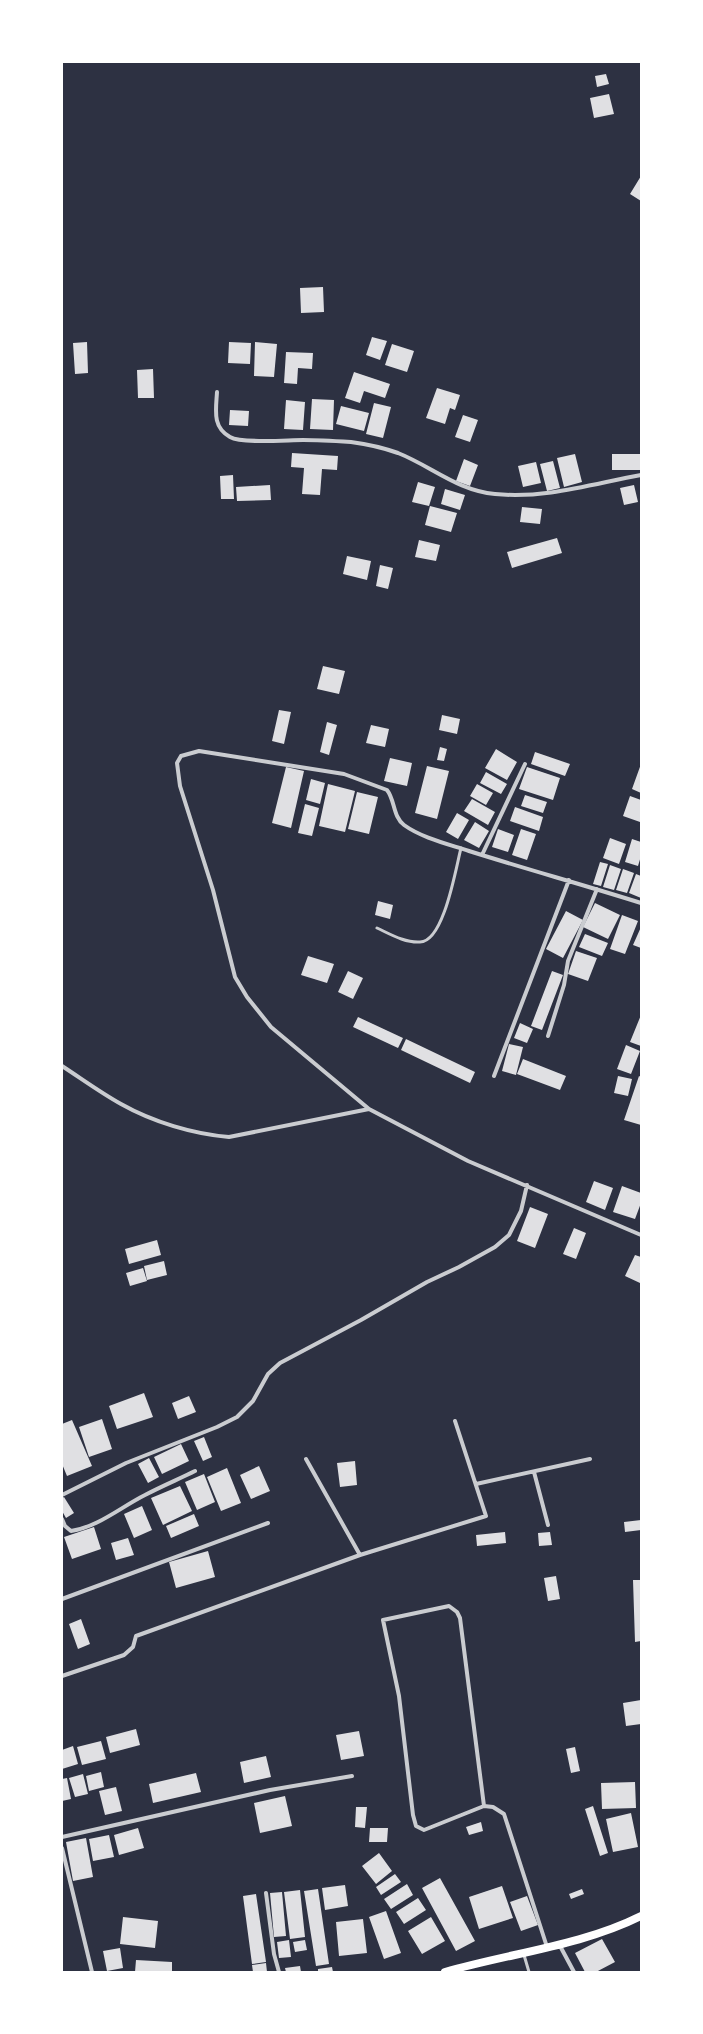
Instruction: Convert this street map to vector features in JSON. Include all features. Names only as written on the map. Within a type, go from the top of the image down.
[{"type":"main road","points":[[445,1972],[559,1944],[611,1928],[641,1916]]},
{"type":"street","points":[[217,392],[215,416],[220,428],[231,438],[252,441],[305,440],[352,442],[397,453],[463,488],[494,494],[536,495],[572,491],[641,475]]},
{"type":"street","points":[[641,903],[569,880],[482,855],[416,832],[403,824],[397,817],[392,796],[387,790],[344,774],[199,751],[187,753],[181,756],[177,763],[180,786],[213,890],[235,977],[247,998],[271,1027],[369,1109],[468,1161],[641,1235]]},
{"type":"street","points":[[482,855],[525,764]]},
{"type":"street","points":[[494,1076],[569,880]]},
{"type":"street","points":[[548,1036],[564,985],[568,961],[597,889]]},
{"type":"street","points":[[62,1066],[121,1104],[151,1118],[205,1135],[229,1137],[369,1109]]},
{"type":"street","points":[[62,1492],[126,1463],[217,1427],[237,1417],[253,1401],[268,1374],[280,1363],[361,1320],[427,1282],[459,1267],[495,1247],[509,1235],[521,1211],[527,1185]]},
{"type":"street","points":[[62,1676],[124,1656],[133,1647],[136,1636],[360,1555],[486,1516],[455,1421]]},
{"type":"street","points":[[306,1459],[360,1555]]},
{"type":"street","points":[[476,1484],[590,1460]]},
{"type":"street","points":[[62,1519],[65,1526],[71,1531],[78,1530],[95,1523],[144,1495],[195,1472]]},
{"type":"street","points":[[534,1472],[548,1525]]},
{"type":"street","points":[[62,1599],[268,1523]]},
{"type":"street","points":[[484,1806],[460,1618],[457,1612],[449,1606],[383,1620],[399,1696],[413,1815],[416,1826],[424,1830],[484,1806],[493,1807],[504,1814],[547,1947]]},
{"type":"street","points":[[62,1837],[270,1790],[352,1776]]},
{"type":"street","points":[[62,1848],[92,1972]]},
{"type":"street","points":[[266,1893],[274,1954],[279,1972]]},
{"type":"street","points":[[559,1944],[574,1972]]},
{"type":"lane","points":[[377,928],[400,939],[421,943],[431,937],[442,920],[461,848]]},
{"type":"lane","points":[[523,1953],[529,1972]]},
{"type":"building","points":[[606,74],[609,84],[597,87],[595,76]]},
{"type":"building","points":[[609,94],[614,114],[594,118],[590,98]]},
{"type":"building","points":[[641,176],[641,201],[630,194]]},
{"type":"building","points":[[323,287],[324,312],[301,313],[300,288]]},
{"type":"building","points":[[372,337],[387,341],[380,360],[366,355]]},
{"type":"building","points":[[87,342],[88,373],[75,374],[73,343]]},
{"type":"building","points":[[229,342],[251,343],[250,364],[228,363]]},
{"type":"building","points":[[255,342],[277,344],[274,377],[254,376]]},
{"type":"building","points":[[392,344],[414,351],[407,372],[385,365]]},
{"type":"building","points":[[286,352],[313,353],[312,369],[298,368],[297,384],[284,383]]},
{"type":"building","points":[[153,369],[154,398],[138,398],[137,370]]},
{"type":"building","points":[[354,372],[390,384],[385,398],[364,391],[360,403],[345,398]]},
{"type":"building","points":[[437,388],[460,395],[455,410],[450,408],[445,424],[426,418]]},
{"type":"building","points":[[312,399],[334,400],[333,430],[310,429]]},
{"type":"building","points":[[286,400],[305,402],[303,430],[284,429]]},
{"type":"building","points":[[374,403],[391,407],[383,438],[366,434]]},
{"type":"building","points":[[341,406],[369,413],[364,431],[336,424]]},
{"type":"building","points":[[230,410],[249,411],[248,426],[229,425]]},
{"type":"building","points":[[463,415],[478,420],[470,442],[455,437]]},
{"type":"building","points":[[292,453],[338,456],[337,470],[322,469],[320,495],[302,494],[304,468],[291,467]]},
{"type":"building","points":[[575,454],[582,482],[564,487],[557,458]]},
{"type":"building","points":[[612,454],[641,454],[641,470],[612,470]]},
{"type":"building","points":[[464,459],[478,465],[470,486],[456,481]]},
{"type":"building","points":[[553,461],[560,488],[547,491],[540,464]]},
{"type":"building","points":[[536,462],[541,483],[523,487],[518,466]]},
{"type":"building","points":[[233,475],[234,499],[221,499],[220,476]]},
{"type":"building","points":[[418,482],[435,487],[429,506],[412,502]]},
{"type":"building","points":[[270,485],[271,500],[237,501],[236,487]]},
{"type":"building","points":[[634,485],[638,502],[624,505],[620,488]]},
{"type":"building","points":[[445,489],[465,495],[460,510],[441,504]]},
{"type":"building","points":[[430,506],[457,513],[451,532],[425,525]]},
{"type":"building","points":[[522,507],[542,509],[540,524],[520,522]]},
{"type":"building","points":[[557,538],[562,553],[512,568],[507,552]]},
{"type":"building","points":[[419,540],[440,545],[436,561],[415,557]]},
{"type":"building","points":[[347,556],[371,561],[367,580],[343,574]]},
{"type":"building","points":[[380,565],[393,568],[388,589],[376,586]]},
{"type":"building","points":[[323,666],[345,671],[339,694],[317,689]]},
{"type":"building","points":[[279,710],[291,712],[284,744],[272,741]]},
{"type":"building","points":[[442,715],[460,719],[457,734],[439,730]]},
{"type":"building","points":[[327,722],[337,725],[329,755],[320,752]]},
{"type":"building","points":[[371,725],[389,729],[385,747],[366,743]]},
{"type":"building","points":[[440,747],[447,749],[444,761],[437,760]]},
{"type":"building","points":[[496,749],[517,762],[507,780],[485,768]]},
{"type":"building","points":[[535,752],[570,764],[565,776],[531,764]]},
{"type":"building","points":[[390,758],[412,763],[407,786],[384,781]]},
{"type":"building","points":[[641,764],[641,793],[632,789]]},
{"type":"building","points":[[427,766],[449,771],[437,819],[415,813]]},
{"type":"building","points":[[286,767],[304,771],[291,828],[272,823]]},
{"type":"building","points":[[527,767],[560,778],[553,800],[519,789]]},
{"type":"building","points":[[486,772],[507,784],[501,794],[480,783]]},
{"type":"building","points":[[311,779],[325,783],[320,804],[306,800]]},
{"type":"building","points":[[328,784],[355,791],[345,832],[319,826]]},
{"type":"building","points":[[477,784],[493,793],[486,805],[470,796]]},
{"type":"building","points":[[357,792],[378,797],[369,834],[348,829]]},
{"type":"building","points":[[525,795],[547,802],[543,813],[521,806]]},
{"type":"building","points":[[630,796],[641,800],[640,822],[623,816]]},
{"type":"building","points":[[472,799],[495,812],[488,825],[464,811]]},
{"type":"building","points":[[305,804],[319,808],[312,836],[298,833]]},
{"type":"building","points":[[515,807],[543,817],[539,831],[510,821]]},
{"type":"building","points":[[457,813],[469,820],[458,839],[446,832]]},
{"type":"building","points":[[475,822],[489,831],[479,848],[464,840]]},
{"type":"building","points":[[498,829],[514,835],[508,852],[492,847]]},
{"type":"building","points":[[521,829],[536,834],[527,860],[512,855]]},
{"type":"building","points":[[610,838],[626,844],[619,864],[603,858]]},
{"type":"building","points":[[632,839],[641,842],[641,856],[638,866],[625,862]]},
{"type":"building","points":[[600,862],[608,864],[601,886],[593,884]]},
{"type":"building","points":[[610,865],[621,869],[614,890],[603,887]]},
{"type":"building","points":[[623,869],[634,873],[627,893],[616,890]]},
{"type":"building","points":[[636,874],[641,876],[641,898],[629,893]]},
{"type":"building","points":[[378,901],[393,905],[390,919],[375,915]]},
{"type":"building","points":[[595,903],[620,915],[608,939],[583,927]]},
{"type":"building","points":[[566,911],[583,920],[563,958],[546,949]]},
{"type":"building","points":[[622,915],[638,921],[625,954],[610,949]]},
{"type":"building","points":[[641,927],[641,948],[633,945]]},
{"type":"building","points":[[585,934],[608,943],[602,956],[579,947]]},
{"type":"building","points":[[576,951],[597,958],[588,981],[568,974]]},
{"type":"building","points":[[308,956],[334,964],[327,983],[301,975]]},
{"type":"building","points":[[348,971],[363,978],[353,999],[338,992]]},
{"type":"building","points":[[552,971],[563,975],[542,1030],[531,1026]]},
{"type":"building","points":[[641,1015],[641,1046],[630,1042]]},
{"type":"building","points":[[358,1017],[403,1038],[398,1048],[353,1027]]},
{"type":"building","points":[[520,1023],[533,1029],[527,1043],[514,1038]]},
{"type":"building","points":[[406,1039],[475,1072],[470,1083],[401,1050]]},
{"type":"building","points":[[509,1044],[523,1047],[516,1075],[502,1071]]},
{"type":"building","points":[[626,1045],[640,1051],[631,1074],[617,1069]]},
{"type":"building","points":[[523,1059],[566,1076],[560,1090],[517,1074]]},
{"type":"building","points":[[618,1076],[632,1079],[628,1096],[614,1093]]},
{"type":"building","points":[[639,1076],[641,1077],[641,1125],[624,1120]]},
{"type":"building","points":[[594,1181],[613,1188],[605,1210],[586,1202]]},
{"type":"building","points":[[622,1186],[641,1193],[641,1203],[635,1219],[613,1212]]},
{"type":"building","points":[[530,1207],[548,1214],[535,1248],[517,1241]]},
{"type":"building","points":[[574,1228],[586,1233],[576,1259],[563,1254]]},
{"type":"building","points":[[157,1240],[161,1255],[129,1264],[125,1249]]},
{"type":"building","points":[[635,1255],[641,1257],[640,1283],[625,1276]]},
{"type":"building","points":[[164,1261],[167,1275],[147,1280],[144,1266]]},
{"type":"building","points":[[143,1268],[147,1281],[130,1286],[126,1273]]},
{"type":"building","points":[[144,1393],[153,1417],[117,1429],[109,1406]]},
{"type":"building","points":[[189,1396],[196,1412],[178,1419],[172,1403]]},
{"type":"building","points":[[102,1419],[112,1449],[89,1457],[79,1427]]},
{"type":"building","points":[[72,1420],[92,1466],[67,1476],[62,1464],[62,1424]]},
{"type":"building","points":[[204,1437],[212,1457],[203,1461],[194,1441]]},
{"type":"building","points":[[181,1444],[189,1461],[162,1474],[154,1457]]},
{"type":"building","points":[[149,1458],[159,1477],[148,1483],[138,1464]]},
{"type":"building","points":[[355,1461],[357,1485],[340,1487],[337,1463]]},
{"type":"building","points":[[259,1466],[270,1491],[251,1499],[240,1475]]},
{"type":"building","points":[[227,1468],[241,1503],[221,1511],[207,1477]]},
{"type":"building","points":[[204,1474],[215,1502],[197,1510],[185,1482]]},
{"type":"building","points":[[180,1486],[192,1511],[163,1525],[151,1498]]},
{"type":"building","points":[[64,1497],[74,1513],[66,1518],[62,1511],[62,1498]]},
{"type":"building","points":[[142,1506],[152,1530],[134,1538],[124,1514]]},
{"type":"building","points":[[194,1514],[199,1526],[171,1538],[166,1526]]},
{"type":"building","points":[[641,1520],[641,1530],[625,1532],[624,1522]]},
{"type":"building","points":[[94,1527],[101,1549],[72,1559],[64,1537]]},
{"type":"building","points":[[505,1532],[506,1543],[477,1546],[476,1535]]},
{"type":"building","points":[[550,1532],[552,1545],[539,1546],[538,1533]]},
{"type":"building","points":[[128,1538],[134,1555],[116,1560],[111,1543]]},
{"type":"building","points":[[208,1551],[215,1577],[176,1588],[169,1562]]},
{"type":"building","points":[[556,1576],[560,1599],[548,1601],[544,1578]]},
{"type":"building","points":[[633,1580],[641,1580],[641,1641],[635,1642]]},
{"type":"building","points":[[81,1619],[90,1644],[78,1649],[69,1624]]},
{"type":"building","points":[[641,1700],[641,1724],[626,1726],[623,1703]]},
{"type":"building","points":[[136,1729],[140,1745],[110,1753],[106,1737]]},
{"type":"building","points":[[359,1731],[364,1756],[341,1760],[336,1735]]},
{"type":"building","points":[[101,1741],[106,1759],[82,1765],[77,1747]]},
{"type":"building","points":[[73,1746],[78,1764],[62,1769],[62,1750]]},
{"type":"building","points":[[575,1747],[580,1771],[571,1773],[566,1749]]},
{"type":"building","points":[[266,1756],[271,1777],[244,1783],[240,1762]]},
{"type":"building","points":[[101,1772],[104,1787],[89,1791],[86,1776]]},
{"type":"building","points":[[196,1773],[201,1792],[153,1803],[149,1784]]},
{"type":"building","points":[[83,1774],[88,1794],[75,1797],[69,1778]]},
{"type":"building","points":[[67,1778],[71,1799],[62,1801],[62,1779]]},
{"type":"building","points":[[635,1782],[636,1808],[602,1809],[601,1783]]},
{"type":"building","points":[[116,1787],[122,1811],[105,1815],[99,1791]]},
{"type":"building","points":[[285,1796],[292,1826],[260,1833],[254,1803]]},
{"type":"building","points":[[593,1806],[608,1853],[600,1856],[585,1809]]},
{"type":"building","points":[[356,1807],[367,1807],[365,1828],[355,1827]]},
{"type":"building","points":[[631,1813],[638,1847],[613,1852],[606,1819]]},
{"type":"building","points":[[481,1822],[483,1831],[469,1835],[466,1827]]},
{"type":"building","points":[[138,1828],[144,1848],[119,1855],[114,1835]]},
{"type":"building","points":[[370,1828],[388,1828],[387,1842],[369,1842]]},
{"type":"building","points":[[109,1835],[114,1857],[93,1861],[89,1839]]},
{"type":"building","points":[[86,1838],[93,1877],[73,1881],[66,1842]]},
{"type":"building","points":[[379,1853],[392,1871],[376,1884],[362,1866]]},
{"type":"building","points":[[395,1874],[401,1882],[381,1895],[376,1887]]},
{"type":"building","points":[[440,1878],[475,1941],[456,1951],[422,1888]]},
{"type":"building","points":[[407,1884],[413,1895],[391,1909],[384,1899]]},
{"type":"building","points":[[345,1885],[348,1906],[325,1910],[322,1888]]},
{"type":"building","points":[[502,1886],[513,1918],[479,1929],[469,1897]]},
{"type":"building","points":[[318,1889],[329,1964],[316,1966],[304,1891]]},
{"type":"building","points":[[582,1889],[584,1894],[571,1899],[569,1894]]},
{"type":"building","points":[[300,1890],[305,1937],[290,1939],[284,1892]]},
{"type":"building","points":[[282,1892],[286,1936],[274,1937],[270,1893]]},
{"type":"building","points":[[256,1894],[266,1962],[252,1964],[243,1896]]},
{"type":"building","points":[[527,1896],[538,1925],[521,1931],[510,1902]]},
{"type":"building","points":[[418,1898],[426,1910],[404,1924],[396,1912]]},
{"type":"building","points":[[386,1911],[401,1953],[384,1959],[369,1917]]},
{"type":"building","points":[[123,1917],[158,1921],[155,1948],[120,1944]]},
{"type":"building","points":[[431,1917],[445,1941],[422,1954],[408,1931]]},
{"type":"building","points":[[363,1919],[367,1953],[339,1956],[336,1922]]},
{"type":"building","points":[[602,1939],[615,1962],[596,1972],[585,1972],[575,1953]]},
{"type":"building","points":[[289,1940],[291,1957],[279,1958],[277,1942]]},
{"type":"building","points":[[305,1940],[307,1950],[295,1952],[293,1942]]},
{"type":"building","points":[[120,1948],[123,1968],[107,1971],[103,1951]]},
{"type":"building","points":[[136,1960],[172,1962],[172,1972],[135,1972]]},
{"type":"building","points":[[266,1963],[267,1972],[253,1972],[252,1965]]},
{"type":"building","points":[[300,1966],[301,1972],[286,1972],[285,1968]]},
{"type":"building","points":[[332,1967],[333,1972],[318,1972],[318,1969]]}]
